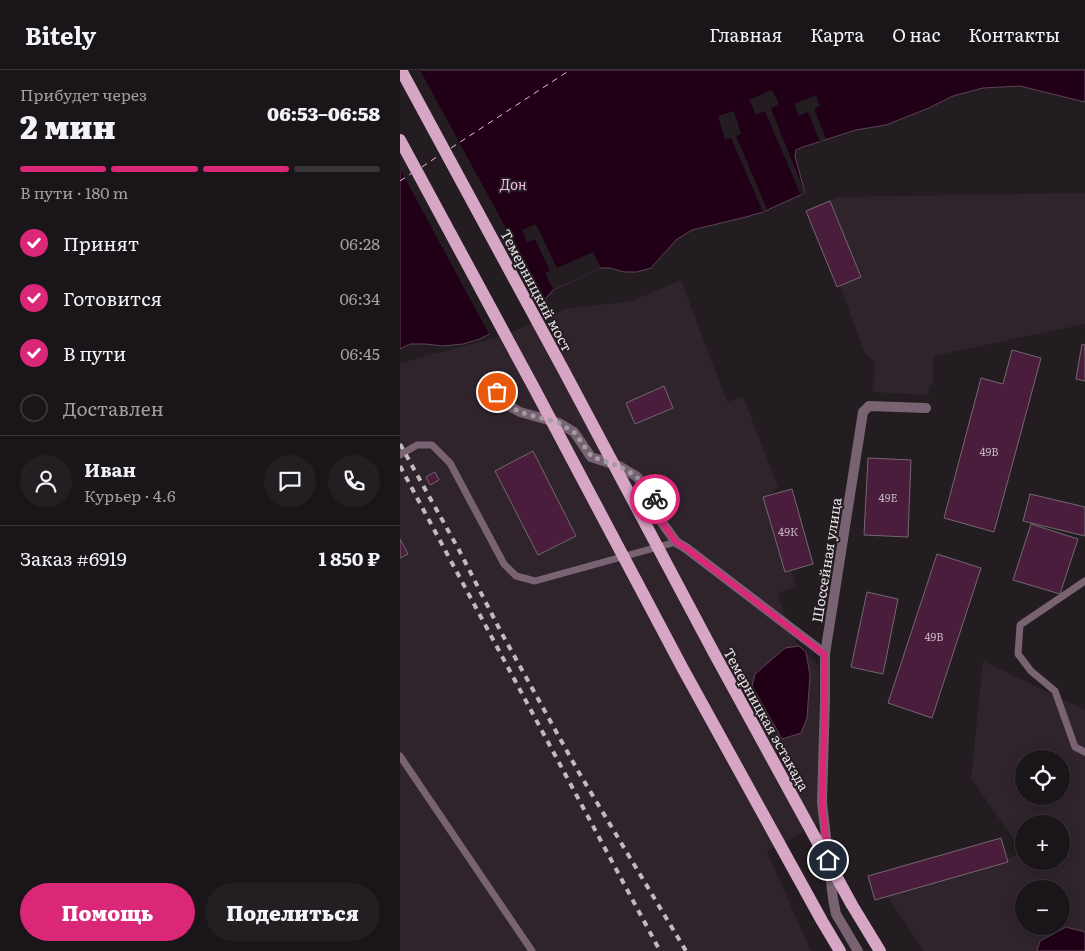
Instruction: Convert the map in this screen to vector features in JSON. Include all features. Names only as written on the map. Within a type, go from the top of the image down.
[{"type":"main road","name":"Темерницкий мост","points":[[401,70],[645,525]]},
{"type":"main road","points":[[400,140],[688,678],[840,951]]},
{"type":"main road","name":"Темерницкая эстакада","points":[[645,525],[834,874],[880,951]]},
{"type":"street","points":[[490,380],[504,403],[520,412],[559,423],[574,432],[592,457],[619,466],[636,476],[654,496],[661,521],[676,542],[824,654]]},
{"type":"street","name":"Шоссейная улица","points":[[858,951],[836,914],[823,812],[824,654],[863,412],[868,406],[926,408]]},
{"type":"lane","points":[[400,455],[417,445],[432,445],[450,463],[504,564],[516,576],[535,580],[676,542]]},
{"type":"lane","points":[[1085,581],[1020,625],[1018,654],[1032,671],[1055,692],[1075,747],[1085,752]]},
{"type":"lane","points":[[400,756],[532,951]]},
{"type":"shaded area","points":[[1085,193],[1085,324],[933,356],[933,385],[929,386],[929,395],[872,392],[876,363],[865,353],[811,207],[839,197]]},
{"type":"shaded area","points":[[681,280],[727,402],[743,397],[778,487],[769,496],[796,586],[777,594],[796,642],[819,667],[820,823],[767,852],[811,951],[400,951],[400,363],[506,335],[565,309],[632,301]]},
{"type":"shaded area","points":[[983,661],[1085,710],[1085,951],[924,951],[888,897],[1015,856],[1015,870],[1070,870],[1070,815],[1015,815],[1015,841],[971,778]]},
{"type":"water","name":"Дон","points":[[400,70],[1085,70],[1085,102],[1020,86],[983,88],[953,96],[886,125],[856,130],[803,147],[796,150],[795,156],[805,193],[763,212],[692,230],[676,240],[651,268],[637,272],[624,272],[610,268],[600,268],[553,290],[538,308],[480,339],[463,344],[443,346],[410,344],[400,349]]},
{"type":"water","points":[[799,646],[806,652],[810,675],[807,718],[801,733],[782,739],[752,686],[755,674],[785,648]]},
{"type":"water","points":[[1070,928],[1085,932],[1085,951],[1037,951],[1040,941],[1051,935],[1070,935]]},
{"type":"pier","points":[[400,70],[420,70],[546,302],[540,309],[490,336],[400,169]]},
{"type":"pier","points":[[772,90],[779,104],[771,109],[805,193],[801,195],[765,111],[756,115],[749,100]]},
{"type":"pier","points":[[816,95],[820,106],[814,109],[826,139],[820,142],[808,112],[799,116],[794,104]]},
{"type":"pier","points":[[734,111],[741,134],[736,136],[767,209],[763,212],[731,138],[725,140],[718,116]]},
{"type":"pier","points":[[536,224],[557,268],[593,252],[601,268],[553,290],[545,273],[550,271],[535,239],[527,242],[522,230]]},
{"type":"building","points":[[830,201],[861,277],[837,287],[806,211]]},
{"type":"building","points":[[1082,344],[1085,345],[1085,381],[1076,379]]},
{"type":"building","points":[[1012,350],[1041,358],[994,532],[944,518],[981,378],[1003,384]]},
{"type":"building","points":[[664,386],[673,408],[635,424],[626,403]]},
{"type":"building","points":[[533,451],[576,536],[538,555],[495,471]]},
{"type":"building","points":[[868,458],[911,460],[908,537],[864,535]]},
{"type":"building","points":[[435,472],[439,480],[430,485],[426,477]]},
{"type":"building","points":[[792,489],[813,564],[785,572],[763,497]]},
{"type":"building","points":[[1030,494],[1085,507],[1085,536],[1023,521]]},
{"type":"building","points":[[1031,524],[1078,539],[1060,594],[1013,580]]},
{"type":"building","points":[[400,539],[408,554],[400,558]]},
{"type":"building","points":[[937,554],[981,568],[932,718],[888,703]]},
{"type":"building","points":[[867,592],[898,599],[883,674],[851,667]]},
{"type":"building","points":[[1001,838],[1008,862],[875,900],[868,876]]},
{"type":"ferry route","points":[[451,148],[570,70]]},
{"type":"ferry route","points":[[422,167],[441,154]]},
{"type":"ferry route","points":[[400,181],[412,173]]},
{"type":"railway","points":[[400,444],[578,771],[686,951]]},
{"type":"railway","points":[[400,466],[660,951]]},
{"type":"way so far","points":[[497,392],[504,403],[520,412],[559,423],[574,432],[592,457],[619,466],[636,476],[655,499]]},
{"type":"route","points":[[655,499],[661,521],[676,542],[824,654],[825,699],[822,802],[828,860]]}]
